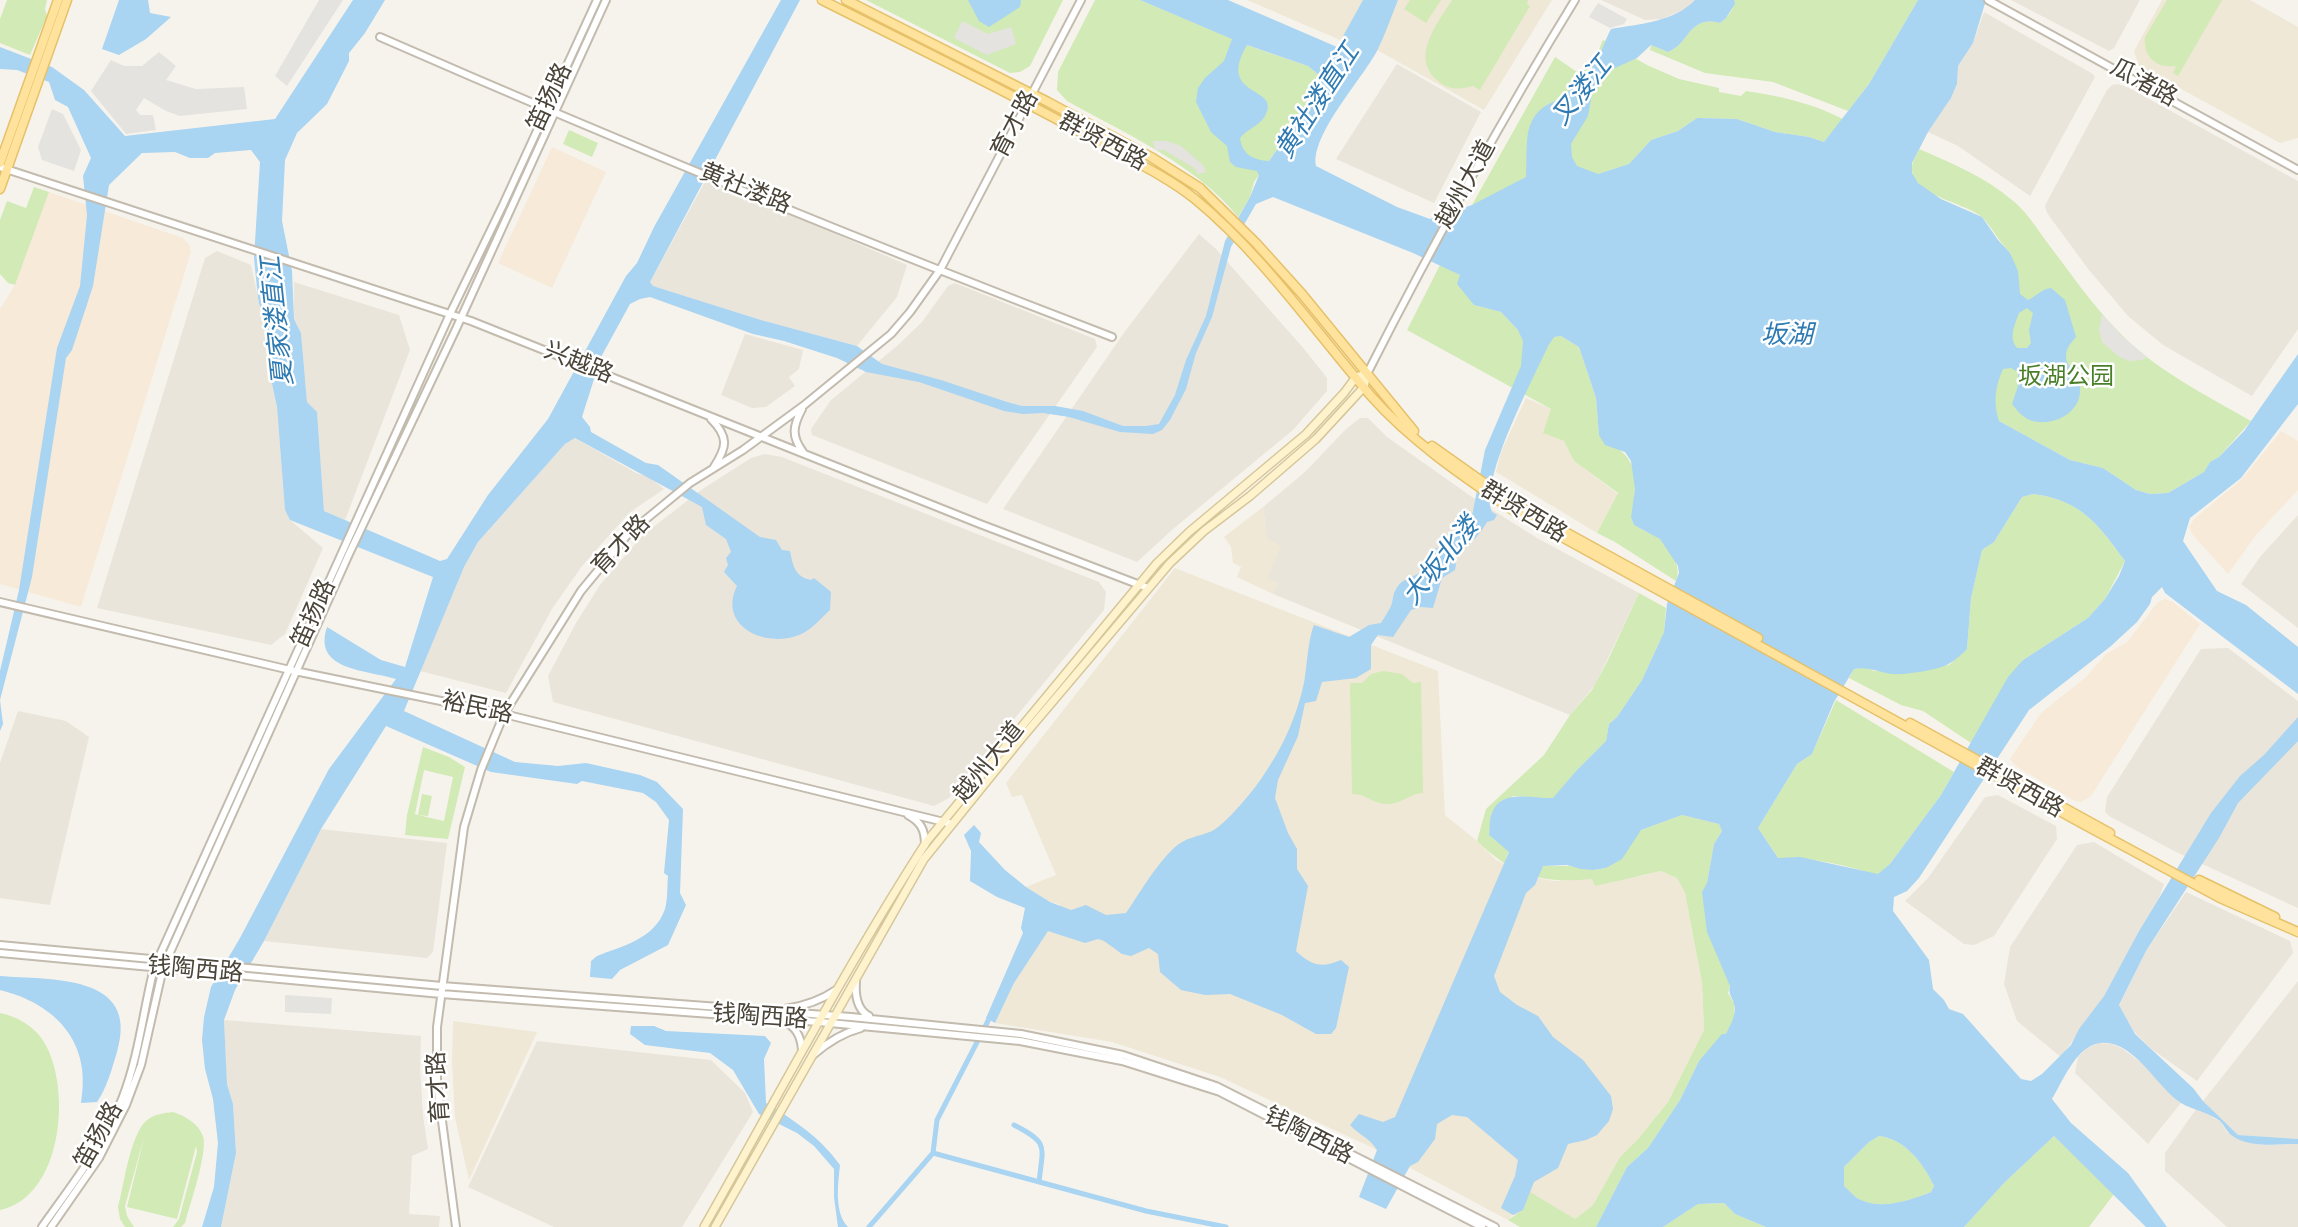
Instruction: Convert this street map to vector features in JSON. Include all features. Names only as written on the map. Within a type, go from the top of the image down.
[{"type":"main road","points":[[0,189],[2,166],[35,79],[58,0]]},
{"type":"main road","points":[[41,60],[67,0]]},
{"type":"main road","name":"群贤西路","points":[[822,0],[1027,103],[1153,170],[1193,197],[1238,240],[1401,427],[1521,515],[1637,575],[2174,870],[2220,898],[2298,932]]},
{"type":"main road","name":"群贤西路","points":[[846,0],[1032,93],[1152,157],[1200,188],[1302,294],[1409,426],[1478,483]]},
{"type":"main road","points":[[1356,377],[1367,374]]},
{"type":"main road","name":"越州大道","points":[[715,1227],[924,859],[1148,588],[1204,531],[1250,496],[1316,439],[1364,387],[1367,374]]},
{"type":"main road","name":"越州大道","points":[[704,1227],[838,989],[925,845],[943,821],[1139,584],[1189,532],[1306,434],[1356,377]]},
{"type":"main road","name":"群贤西路","points":[[2192,880],[2298,926]]},
{"type":"street","name":"笛扬路","points":[[360,524],[450,314],[597,0]]},
{"type":"street","name":"笛扬路","points":[[51,1227],[99,1158],[127,1105],[141,1065],[163,968],[346,552],[461,318],[606,0]]},
{"type":"street","name":"育才路","points":[[456,1227],[437,1083],[437,1027],[464,827],[481,771],[504,714],[581,592],[628,534],[690,483],[803,407],[891,334],[910,312],[940,270],[1081,0]]},
{"type":"street","name":"越州大道","points":[[1367,374],[1455,205],[1532,69],[1575,0]]},
{"type":"street","name":"瓜渚路","points":[[1989,1],[2298,170]]},
{"type":"street","name":"黄社溇路","points":[[380,37],[555,113],[1112,337]]},
{"type":"street","name":"兴越路","points":[[2,166],[109,204],[461,318],[1148,588]]},
{"type":"street","points":[[803,407],[795,421],[793,434],[804,454]]},
{"type":"street","points":[[707,415],[719,427],[725,444],[723,453],[712,470]]},
{"type":"street","name":"裕民路","points":[[0,602],[294,670],[504,714],[952,824]]},
{"type":"street","name":"笛扬路","points":[[43,1227],[94,1154],[122,1100],[144,1024],[154,968],[294,670]]},
{"type":"street","points":[[897,810],[916,819],[924,830],[925,845]]},
{"type":"street","name":"钱陶西路","points":[[0,944],[441,990],[774,1019],[837,1016],[877,1019],[976,1033]]},
{"type":"street","name":"钱陶西路","points":[[0,953],[251,976],[767,1010],[821,1018],[831,1023],[868,1027],[1021,1034],[1123,1055],[1216,1086],[1494,1227]]},
{"type":"street","points":[[856,981],[856,1001],[864,1014],[877,1019]]},
{"type":"street","points":[[767,1010],[803,1006],[822,1000],[838,989]]},
{"type":"street","points":[[774,1019],[791,1024],[800,1035],[802,1052]]},
{"type":"street","points":[[812,1057],[827,1043],[847,1031],[868,1027]]},
{"type":"street","name":"钱陶西路","points":[[1403,1183],[1482,1227]]},
{"type":"shaded area","points":[[319,0],[343,0],[287,86],[275,76]]},
{"type":"shaded area","points":[[1247,0],[1363,0],[1340,40]]},
{"type":"shaded area","points":[[1398,0],[1552,0],[1484,110],[1377,50]]},
{"type":"shaded area","points":[[1601,0],[1695,0],[1689,7],[1662,19],[1645,20]]},
{"type":"shaded area","points":[[2011,0],[2140,0],[2114,48],[2109,51]]},
{"type":"shaded area","points":[[2162,0],[2250,0],[2298,27],[2298,138],[2280,143],[2139,66],[2134,51]]},
{"type":"shaded area","points":[[1598,3],[1627,19],[1624,24],[1610,28],[1589,17]]},
{"type":"shaded area","points":[[1984,12],[2095,77],[2030,196],[1958,146],[1928,132],[1951,98],[1957,84],[1958,66],[1973,43]]},
{"type":"shaded area","points":[[962,21],[988,34],[1011,27],[1016,44],[987,55],[954,38]]},
{"type":"shaded area","points":[[159,52],[176,66],[166,80],[196,89],[244,87],[247,109],[180,116],[144,98],[136,110],[140,115],[153,115],[156,130],[126,134],[91,91],[111,60],[124,66],[142,66]]},
{"type":"shaded area","points":[[1397,64],[1481,112],[1434,203],[1336,159]]},
{"type":"shaded area","points":[[2118,84],[2298,181],[2298,329],[2252,396],[2163,345],[2128,316],[2089,270],[2047,213],[2045,206],[2107,90]]},
{"type":"shaded area","points":[[52,109],[63,114],[81,150],[74,171],[42,160],[38,147]]},
{"type":"shaded area","points":[[1153,141],[1167,141],[1181,146],[1203,165],[1206,172],[1198,174],[1194,168],[1164,150],[1155,150]]},
{"type":"shaded area","points":[[552,147],[606,172],[552,288],[498,263]]},
{"type":"shaded area","points":[[707,178],[907,265],[897,297],[857,346],[761,320],[653,286],[650,282]]},
{"type":"shaded area","points":[[49,192],[183,238],[189,244],[191,252],[81,607],[0,584],[0,309],[15,285]]},
{"type":"shaded area","points":[[1199,234],[1216,249],[1305,350],[1327,378],[1327,391],[1293,430],[1137,562],[1003,509],[1123,334]]},
{"type":"shaded area","points":[[217,251],[251,265],[274,373],[271,379],[277,407],[285,510],[290,520],[323,548],[285,634],[271,645],[97,608],[205,258]]},
{"type":"shaded area","points":[[294,282],[399,315],[410,350],[345,520],[324,511],[317,413],[307,402],[301,334],[294,319]]},
{"type":"shaded area","points":[[955,283],[1095,339],[1097,347],[987,504],[812,435],[811,429],[831,400],[897,346],[922,322],[948,286]]},
{"type":"shaded area","points":[[2102,314],[2147,357],[2129,361],[2118,356],[2102,342],[2099,331]]},
{"type":"shaded area","points":[[745,334],[803,350],[799,369],[789,377],[795,386],[766,407],[752,408],[721,395]]},
{"type":"shaded area","points":[[1526,398],[1551,409],[1544,433],[1564,441],[1574,461],[1618,494],[1597,533],[1496,472],[1501,452]]},
{"type":"shaded area","points":[[1360,418],[1368,418],[1387,437],[1472,497],[1537,538],[1639,593],[1595,685],[1570,715],[1273,594],[1278,583],[1267,579],[1267,539],[1263,507],[1305,472]]},
{"type":"shaded area","points":[[2281,431],[2298,441],[2298,490],[2256,535],[2228,574],[2192,534],[2189,527],[2194,519],[2242,479]]},
{"type":"shaded area","points":[[575,438],[636,473],[649,477],[664,489],[629,513],[582,566],[552,609],[506,693],[420,671],[464,567],[478,542],[565,444]]},
{"type":"shaded area","points":[[765,454],[782,457],[1099,582],[1106,592],[1104,610],[949,798],[934,806],[553,702],[548,676],[600,585],[643,535],[701,490],[751,458]]},
{"type":"shaded area","points":[[1263,507],[1267,539],[1281,546],[1267,579],[1278,583],[1273,594],[1237,577],[1241,567],[1233,563],[1231,547],[1224,537]]},
{"type":"shaded area","points":[[2298,515],[2298,628],[2241,584],[2260,557]]},
{"type":"shaded area","points":[[1175,568],[1438,671],[1445,815],[1496,860],[1537,878],[1554,881],[1642,876],[1661,871],[1677,878],[1685,893],[1702,982],[1704,1030],[1668,1102],[1620,1157],[1593,1205],[1575,1219],[1513,1215],[1508,1220],[1371,1147],[1220,1077],[1112,1042],[995,1023],[1014,983],[1047,931],[1059,904],[1050,902],[1026,887],[1056,875],[1022,795],[1012,797],[1006,783]]},
{"type":"shaded area","points":[[2165,599],[2173,602],[2200,624],[2091,796],[2081,802],[2075,801],[2017,767],[2010,759],[2041,713],[2086,677],[2106,654],[2127,642],[2158,602]]},
{"type":"shaded area","points":[[2228,648],[2298,701],[2298,908],[2176,852],[2105,812],[2107,797],[2201,649]]},
{"type":"shaded area","points":[[18,711],[66,721],[89,737],[50,905],[0,898],[0,763]]},
{"type":"shaded area","points":[[1998,795],[2056,826],[2057,839],[1994,936],[1974,945],[1964,944],[1905,901],[1928,878],[1985,797]]},
{"type":"shaded area","points":[[321,829],[447,843],[433,952],[427,958],[264,941]]},
{"type":"shaded area","points":[[2094,842],[2164,884],[2159,898],[2104,996],[2061,1057],[2017,1021],[2004,984],[2010,947],[2077,845]]},
{"type":"shaded area","points":[[2186,892],[2290,941],[2293,953],[2197,1081],[2153,1050],[2135,1033],[2119,1006],[2146,951]]},
{"type":"shaded area","points":[[2298,981],[2298,1139],[2238,1135],[2203,1101]]},
{"type":"shaded area","points":[[285,995],[332,998],[331,1014],[285,1012]]},
{"type":"shaded area","points":[[224,1020],[421,1036],[423,1116],[428,1149],[412,1156],[409,1214],[440,1216],[439,1227],[221,1227],[236,1153],[233,1104],[227,1084]]},
{"type":"shaded area","points":[[453,1021],[537,1032],[469,1180],[455,1118]]},
{"type":"shaded area","points":[[537,1041],[711,1060],[745,1093],[753,1112],[682,1227],[554,1227],[468,1187]]},
{"type":"shaded area","points":[[2099,1043],[2112,1044],[2123,1049],[2144,1065],[2181,1103],[2148,1144],[2075,1073],[2078,1057],[2087,1048]]},
{"type":"shaded area","points":[[2197,1108],[2221,1122],[2227,1132],[2260,1145],[2298,1144],[2298,1227],[2227,1227],[2165,1171],[2165,1153]]},
{"type":"green space","points":[[7,0],[47,0],[47,16],[30,55],[0,43],[0,19]]},
{"type":"green space","points":[[866,0],[1063,0],[1030,66],[1020,72],[1010,73]]},
{"type":"green space","points":[[1095,0],[1140,0],[1252,47],[1308,66],[1320,76],[1300,117],[1254,182],[1250,197],[1238,217],[1202,181],[1181,166],[1067,101],[1057,90],[1058,72]]},
{"type":"green space","points":[[1410,0],[1441,0],[1426,23],[1404,9]]},
{"type":"green space","points":[[1452,0],[1528,0],[1527,4],[1530,6],[1480,90],[1473,86],[1445,86],[1429,71],[1426,50],[1429,40]]},
{"type":"green space","points":[[1734,0],[1918,0],[1869,84],[1848,111],[1773,82],[1705,73],[1650,50],[1651,45],[1668,52],[1676,48],[1696,26],[1710,22],[1720,23],[1730,13]]},
{"type":"green space","points":[[2167,0],[2222,0],[2178,76],[2173,73],[2176,66],[2163,66],[2153,60],[2145,44],[2145,37]]},
{"type":"green space","points":[[1603,40],[1647,65],[1679,79],[1719,88],[1719,92],[1741,96],[1746,91],[1808,104],[1843,119],[1824,142],[1775,132],[1737,119],[1697,118],[1678,131],[1651,140],[1629,164],[1472,205],[1555,57],[1580,74],[1593,62]]},
{"type":"green space","points":[[569,130],[598,143],[592,157],[563,144]]},
{"type":"green space","name":"坂湖公园","points":[[1919,149],[1979,177],[2012,200],[2030,219],[2099,310],[2133,346],[2182,381],[2251,421],[2219,457],[2210,462],[2204,472],[2168,493],[2150,494],[2136,490],[2103,468],[2070,460],[1999,421],[1977,402],[1975,398],[2010,253],[1983,218],[1921,186],[1912,170]]},
{"type":"green space","points":[[34,187],[49,192],[15,285],[8,283],[0,274],[0,220],[7,201],[26,208]]},
{"type":"green space","points":[[1440,265],[1460,275],[1474,305],[1501,312],[1518,330],[1561,336],[1579,347],[1596,398],[1599,435],[1624,454],[1633,468],[1633,521],[1638,527],[1660,539],[1668,548],[1678,570],[1676,581],[1597,533],[1618,493],[1574,461],[1564,441],[1543,433],[1551,409],[1407,330]]},
{"type":"green space","points":[[2033,494],[2064,502],[2087,516],[2125,561],[2105,599],[2088,618],[2023,660],[1971,743],[1923,711],[1901,705],[1849,678],[1854,669],[1866,667],[1874,671],[1949,665],[1967,649],[1971,598],[1982,550],[1994,542],[2022,497]]},
{"type":"green space","points":[[1639,593],[1666,608],[1664,632],[1642,680],[1617,717],[1609,724],[1606,741],[1553,799],[1513,796],[1492,813],[1489,835],[1509,851],[1506,858],[1543,866],[1593,870],[1606,868],[1641,830],[1682,815],[1719,824],[1722,831],[1714,844],[1707,883],[1730,986],[1728,993],[1734,1003],[1734,1017],[1726,1035],[1699,1061],[1680,1100],[1648,1148],[1627,1167],[1596,1227],[1520,1227],[1508,1220],[1523,1210],[1530,1192],[1575,1219],[1593,1205],[1620,1157],[1668,1102],[1704,1030],[1702,982],[1685,893],[1677,878],[1661,871],[1595,886],[1592,879],[1544,878],[1516,870],[1477,841],[1486,809],[1544,755],[1570,715],[1592,690]]},
{"type":"green space","points":[[1383,671],[1402,674],[1413,683],[1421,682],[1423,793],[1390,804],[1352,794],[1350,683],[1362,683],[1371,674]]},
{"type":"green space","points":[[1836,700],[1954,772],[1941,795],[1890,864],[1878,875],[1828,862],[1778,858],[1758,828],[1797,764],[1812,754]]},
{"type":"green space","points":[[423,747],[449,757],[465,767],[448,839],[405,835]],"holes":[[[424,770],[453,777],[444,821],[415,814]]]},
{"type":"green space","points":[[422,794],[432,796],[428,816],[418,815]]},
{"type":"green space","points":[[0,1013],[25,1023],[44,1042],[53,1062],[58,1086],[59,1112],[49,1163],[37,1185],[21,1201],[0,1210]]},
{"type":"green space","points":[[173,1112],[186,1118],[201,1131],[204,1144],[201,1166],[185,1223],[181,1227],[173,1227],[179,1219],[197,1152],[196,1146],[177,1219],[127,1207],[145,1134],[125,1206],[127,1216],[134,1227],[125,1227],[118,1207],[136,1136],[150,1118]]},
{"type":"green space","points":[[1879,1136],[1897,1142],[1912,1154],[1934,1186],[1931,1192],[1906,1201],[1880,1204],[1862,1201],[1844,1186],[1844,1167],[1869,1142]]},
{"type":"green space","points":[[2054,1136],[2114,1194],[2089,1227],[1964,1227],[2004,1183]]},
{"type":"green space","points":[[1724,1203],[1735,1214],[1766,1227],[1663,1227],[1698,1204]]},
{"type":"water","points":[[119,0],[148,0],[150,13],[171,17],[146,39],[119,55],[102,49]]},
{"type":"water","name":"坂湖","points":[[353,0],[385,0],[349,53],[349,61],[327,104],[297,133],[285,160],[282,221],[292,271],[294,319],[301,333],[307,402],[317,412],[324,511],[440,561],[447,559],[488,495],[548,419],[781,0],[800,0],[650,282],[653,286],[761,320],[857,346],[882,364],[1007,402],[1022,406],[1055,406],[1083,411],[1123,426],[1146,426],[1159,424],[1175,395],[1186,360],[1206,316],[1225,241],[1259,175],[1257,171],[1236,167],[1230,162],[1227,146],[1211,132],[1196,102],[1198,88],[1224,61],[1232,39],[1140,0],[1228,0],[1337,47],[1363,0],[1398,0],[1377,51],[1321,139],[1316,154],[1316,166],[1397,207],[1430,219],[1472,205],[1526,177],[1527,141],[1535,116],[1540,110],[1564,96],[1594,64],[1611,29],[1667,18],[1695,0],[1734,0],[1735,4],[1720,23],[1702,23],[1696,26],[1676,48],[1668,52],[1651,45],[1637,58],[1604,73],[1593,88],[1588,116],[1571,144],[1572,157],[1577,166],[1598,174],[1629,164],[1651,140],[1678,131],[1697,118],[1737,119],[1775,132],[1824,142],[1869,84],[1918,0],[1986,0],[1973,43],[1958,66],[1957,84],[1912,163],[1912,173],[1918,183],[1941,199],[1982,217],[2010,253],[2018,271],[2020,294],[2028,300],[2051,288],[2065,300],[2076,337],[2068,348],[2066,359],[2080,384],[2078,402],[2073,409],[2058,419],[2038,422],[2023,416],[2012,404],[2019,383],[2018,372],[2011,368],[2003,369],[1996,395],[1999,421],[2070,460],[2103,468],[2136,490],[2150,494],[2168,493],[2204,472],[2210,462],[2219,457],[2244,431],[2298,354],[2298,404],[2241,478],[2190,518],[2183,541],[2217,591],[2246,605],[2298,647],[2298,694],[2165,593],[2162,587],[2152,597],[2137,622],[2111,646],[2029,710],[1919,878],[1907,891],[1894,897],[1893,911],[1929,960],[1933,989],[1949,1009],[1963,1014],[2021,1079],[2031,1081],[2042,1074],[2071,1045],[2079,1029],[2104,996],[2139,931],[2211,813],[2240,776],[2264,755],[2298,717],[2298,741],[2238,803],[2219,838],[2146,951],[2119,1005],[2135,1034],[2238,1135],[2298,1139],[2298,1144],[2257,1144],[2234,1137],[2211,1115],[2181,1103],[2172,1096],[2123,1048],[2100,1043],[2084,1050],[2077,1057],[2052,1099],[2071,1123],[2128,1173],[2167,1227],[2146,1227],[2054,1136],[2004,1183],[1964,1227],[1766,1227],[1735,1214],[1724,1203],[1698,1204],[1663,1227],[1596,1227],[1627,1167],[1648,1148],[1680,1100],[1699,1061],[1722,1034],[1726,1034],[1734,1016],[1730,986],[1707,932],[1702,892],[1707,883],[1714,844],[1722,831],[1719,824],[1682,815],[1641,830],[1622,859],[1606,868],[1593,870],[1567,865],[1543,866],[1535,885],[1526,893],[1494,976],[1500,992],[1538,1016],[1553,1037],[1583,1060],[1611,1096],[1613,1109],[1609,1121],[1597,1135],[1568,1144],[1558,1168],[1534,1182],[1523,1210],[1513,1215],[1501,1208],[1515,1176],[1518,1160],[1467,1117],[1452,1115],[1437,1124],[1435,1139],[1418,1162],[1410,1166],[1386,1209],[1359,1197],[1377,1150],[1350,1125],[1359,1114],[1383,1122],[1395,1117],[1509,852],[1489,835],[1490,821],[1496,805],[1518,796],[1553,798],[1606,741],[1609,724],[1617,717],[1642,680],[1664,632],[1667,604],[1679,573],[1678,566],[1660,539],[1634,525],[1631,517],[1635,489],[1631,461],[1625,452],[1605,445],[1599,435],[1596,398],[1579,347],[1561,336],[1554,337],[1548,346],[1500,454],[1490,497],[1492,512],[1497,515],[1494,520],[1487,522],[1468,545],[1451,554],[1452,561],[1456,564],[1455,570],[1442,578],[1433,608],[1411,610],[1393,637],[1378,635],[1371,645],[1371,669],[1356,678],[1322,682],[1316,701],[1305,703],[1298,736],[1278,780],[1275,798],[1297,849],[1297,869],[1308,886],[1296,951],[1317,964],[1341,960],[1349,967],[1336,1028],[1331,1034],[1316,1034],[1282,1015],[1230,994],[1205,995],[1181,990],[1160,972],[1158,954],[1149,948],[1131,956],[1122,954],[1098,939],[1085,943],[1048,931],[1014,983],[995,1023],[986,1018],[1023,933],[1021,928],[1025,908],[997,897],[970,881],[971,851],[964,835],[974,825],[981,833],[979,842],[1005,870],[1050,902],[1071,910],[1086,905],[1106,915],[1126,913],[1167,855],[1183,842],[1212,831],[1224,822],[1247,798],[1270,766],[1297,708],[1314,625],[1349,637],[1369,625],[1381,623],[1399,585],[1420,573],[1428,561],[1430,551],[1451,542],[1471,521],[1485,450],[1521,366],[1523,341],[1518,330],[1501,312],[1474,305],[1457,284],[1460,275],[1413,253],[1273,197],[1256,204],[1231,247],[1212,317],[1196,353],[1186,389],[1170,420],[1162,430],[1153,434],[1120,432],[1069,417],[1004,411],[919,382],[866,372],[837,358],[753,334],[650,297],[630,304],[601,357],[582,417],[591,432],[646,463],[658,465],[760,537],[776,540],[782,550],[790,551],[794,566],[801,576],[811,580],[814,578],[831,592],[830,610],[808,630],[792,637],[778,639],[751,632],[734,614],[733,601],[737,586],[724,572],[728,565],[726,558],[731,552],[726,539],[706,525],[702,507],[575,438],[565,444],[478,542],[464,567],[404,711],[515,762],[558,766],[586,763],[640,775],[657,782],[683,809],[680,893],[686,905],[668,945],[620,970],[612,979],[590,977],[591,961],[646,934],[654,928],[665,909],[668,876],[664,873],[669,820],[656,802],[643,793],[582,781],[577,784],[491,772],[386,726],[321,829],[264,941],[235,990],[224,1020],[227,1084],[233,1104],[236,1153],[221,1227],[202,1227],[214,1187],[218,1143],[202,1040],[211,987],[240,938],[329,769],[396,679],[345,666],[335,660],[328,652],[325,641],[327,627],[381,660],[405,667],[433,577],[290,520],[285,510],[277,407],[271,379],[274,373],[258,298],[254,258],[260,162],[251,150],[215,153],[208,158],[190,158],[175,152],[142,153],[109,185],[93,286],[72,350],[66,358],[32,577],[0,700],[0,671],[19,590],[57,348],[80,286],[87,215],[83,176],[91,158],[68,107],[55,100],[49,82],[17,70],[0,69],[0,47],[52,67],[84,90],[125,136],[275,119]],"holes":[[[1247,45],[1308,66],[1320,76],[1300,117],[1269,161],[1249,155],[1241,144],[1240,138],[1265,116],[1268,106],[1265,99],[1243,83],[1239,75],[1239,62]],[[2027,308],[2033,313],[2029,330],[2031,343],[2027,348],[2017,348],[2013,340],[2019,313]],[[2033,494],[2064,502],[2087,516],[2106,536],[2125,561],[2105,599],[2088,618],[2023,660],[2008,677],[1941,795],[1890,864],[1878,874],[1800,857],[1778,858],[1758,828],[1797,764],[1812,754],[1834,702],[1854,669],[1905,674],[1939,668],[1967,649],[1971,598],[1982,550],[1994,542],[2022,497]],[[1879,1136],[1905,1147],[1930,1177],[1934,1186],[1931,1192],[1888,1204],[1870,1203],[1857,1198],[1844,1186],[1844,1167],[1869,1142]]]},
{"type":"water","points":[[968,0],[1021,0],[1020,7],[989,27],[979,21]]},
{"type":"water","points":[[0,700],[3,724],[0,731]]},
{"type":"water","points":[[0,976],[42,978],[86,986],[103,994],[116,1007],[121,1026],[117,1052],[97,1102],[81,1103],[81,1062],[66,1029],[38,1005],[0,990]]},
{"type":"water","points":[[631,1026],[654,1026],[666,1031],[765,1036],[771,1043],[764,1059],[766,1103],[815,1138],[840,1165],[839,1206],[848,1227],[838,1227],[834,1169],[814,1146],[797,1133],[759,1114],[733,1070],[710,1053],[645,1045],[630,1034]]},
{"type":"waterway","points":[[869,1227],[933,1153],[937,1120],[991,1015]]},
{"type":"waterway","points":[[1014,1125],[1033,1136],[1041,1146],[1039,1182]]},
{"type":"waterway","points":[[933,1153],[1146,1211],[1226,1227]]},
{"type":"water label","name":"叉溇江","points":[[1583,92]]},
{"type":"water label","name":"黄社溇直江","points":[[1319,102]]},
{"type":"water label","name":"夏家溇直江","points":[[279,321]]},
{"type":"water label","name":"大坂北溇","points":[[1442,562]]}]
